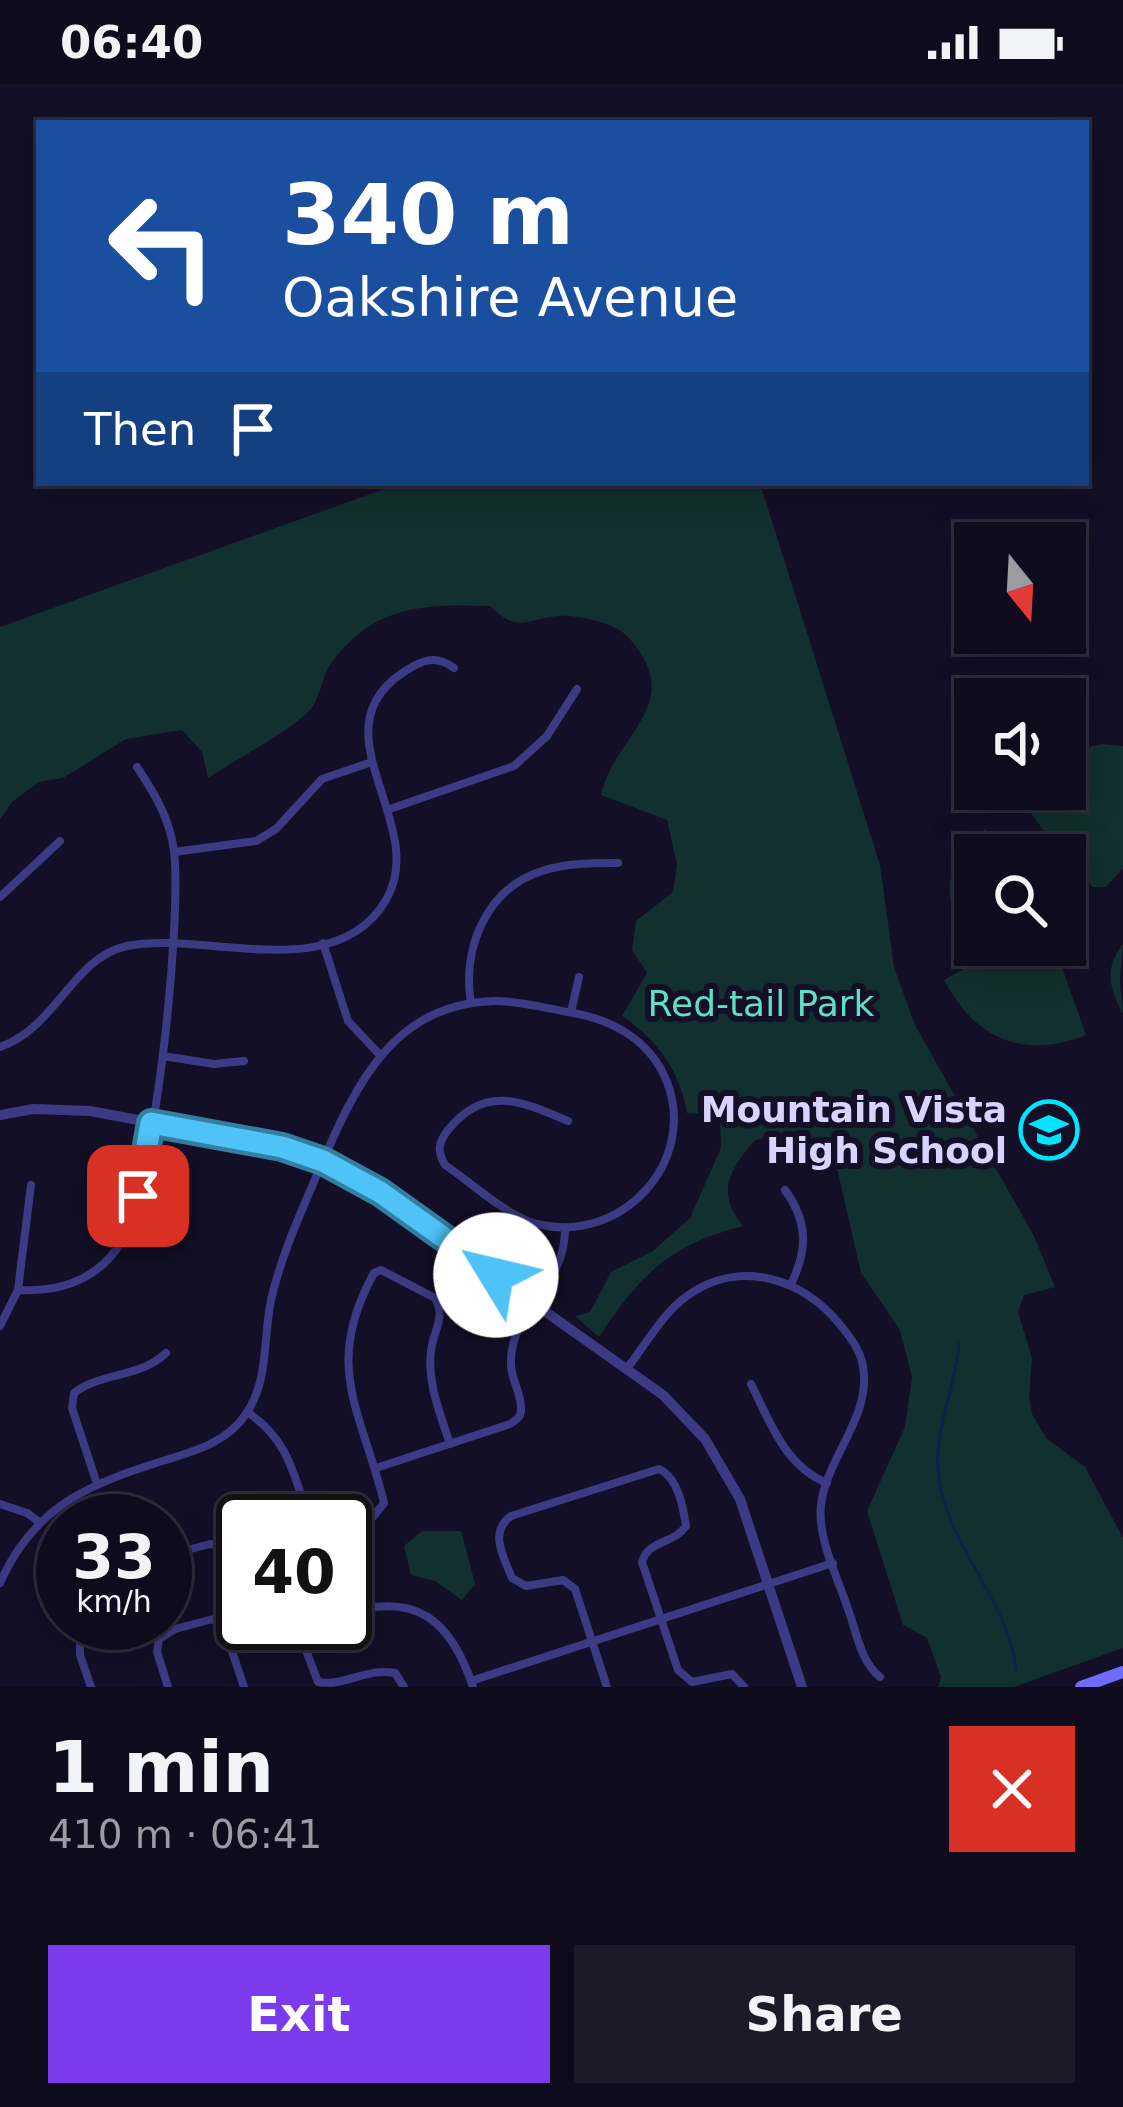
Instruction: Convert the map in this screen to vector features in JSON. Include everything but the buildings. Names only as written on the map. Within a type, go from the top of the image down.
[{"type":"main road","points":[[1081,1687],[1123,1672]]},
{"type":"street","points":[[0,1047],[33,1030],[98,958],[131,945],[278,951],[323,943],[366,924],[390,892],[398,850],[372,762],[368,724],[388,684],[430,660],[442,660],[454,668]]},
{"type":"street","points":[[387,810],[514,766],[536,749],[578,689]]},
{"type":"street","points":[[174,852],[256,841],[276,829],[315,784],[333,773],[372,762]]},
{"type":"street","points":[[18,1291],[57,1288],[93,1273],[113,1254],[131,1222],[163,1056],[174,852],[160,804],[137,767]]},
{"type":"street","points":[[0,897],[60,841]]},
{"type":"street","points":[[471,1004],[467,964],[475,937],[485,916],[506,892],[541,871],[618,863]]},
{"type":"street","points":[[323,943],[348,1021],[380,1055]]},
{"type":"street","points":[[571,1012],[579,977]]},
{"type":"street","points":[[78,1494],[216,1442],[248,1412],[261,1382],[272,1297],[285,1251],[347,1103],[380,1055],[421,1022],[471,1004],[512,1002],[571,1012],[607,1021],[646,1048],[667,1082],[674,1126],[662,1169],[641,1197],[602,1220],[565,1227],[535,1223],[445,1165],[439,1148],[442,1138],[465,1112],[489,1101],[526,1103],[568,1120]]},
{"type":"street","points":[[163,1056],[214,1064],[244,1061]]},
{"type":"street","points":[[0,1115],[61,1109],[282,1147],[323,1161],[380,1192],[628,1367],[681,1412],[720,1460],[740,1499],[802,1687]]},
{"type":"street","points":[[0,1326],[18,1291],[31,1185]]},
{"type":"street","points":[[785,1190],[802,1219],[804,1235],[791,1284]]},
{"type":"street","points":[[131,1222],[176,1238]]},
{"type":"street","points":[[376,1468],[518,1418],[521,1410],[511,1374],[512,1347],[558,1269],[565,1227]]},
{"type":"street","points":[[372,1514],[382,1510],[376,1468],[352,1399],[346,1360],[352,1321],[374,1273],[381,1270],[440,1305],[431,1347],[431,1381],[450,1444]]},
{"type":"street","points":[[628,1367],[679,1303],[703,1287],[744,1276],[791,1284],[829,1310],[855,1345],[863,1366],[861,1405],[826,1483],[821,1521],[864,1654],[880,1677]]},
{"type":"street","points":[[98,1484],[72,1408],[74,1393],[87,1384],[142,1369],[166,1353]]},
{"type":"street","points":[[751,1384],[785,1450],[809,1474],[826,1483]]},
{"type":"street","points":[[248,1412],[271,1429],[288,1451],[302,1494]]},
{"type":"street","points":[[608,1687],[572,1585],[557,1579],[526,1586],[512,1578],[497,1535],[499,1526],[512,1516],[659,1469],[671,1478],[686,1521],[680,1534],[650,1547],[642,1568],[678,1670],[686,1680],[697,1682],[732,1674],[744,1687]]},
{"type":"street","points":[[0,1504],[36,1520]]},
{"type":"street","points":[[0,1583],[10,1560],[36,1526]]},
{"type":"street","points":[[372,1606],[421,1612],[448,1634],[472,1684],[833,1563]]},
{"type":"street","points":[[168,1687],[157,1652],[159,1639],[175,1629],[212,1619],[226,1633],[244,1687]]},
{"type":"street","points":[[80,1650],[91,1687]]},
{"type":"street","points":[[306,1650],[318,1682],[334,1684],[386,1670],[395,1673],[404,1687]]},
{"type":"green space","name":"Red-tail Park","points":[[393,486],[761,486],[880,865],[894,967],[915,1025],[1034,1236],[1055,1287],[1024,1295],[1018,1312],[1032,1358],[1032,1414],[1046,1438],[1085,1467],[1123,1538],[1123,1648],[1014,1687],[938,1687],[941,1677],[927,1638],[903,1625],[867,1511],[905,1427],[912,1377],[900,1330],[861,1273],[834,1155],[801,1131],[755,1140],[739,1161],[728,1191],[743,1226],[695,1243],[659,1265],[628,1296],[599,1337],[575,1316],[590,1312],[611,1272],[653,1251],[690,1218],[721,1148],[720,1115],[687,1113],[665,1057],[622,1016],[647,973],[632,950],[636,921],[673,892],[677,864],[667,820],[601,795],[608,773],[650,700],[645,661],[628,637],[606,624],[575,616],[516,622],[490,606],[403,612],[366,628],[349,643],[329,668],[313,706],[300,719],[208,778],[202,752],[182,730],[126,739],[63,778],[39,782],[12,802],[0,819],[0,627]]},
{"type":"green space","points":[[1123,746],[1123,868],[1106,887],[1093,887],[1086,881],[1086,834],[1046,834],[1029,810],[1086,810],[1086,747]]},
{"type":"green space","points":[[954,866],[954,915],[951,904]]},
{"type":"green space","points":[[1123,944],[1123,1014],[1111,978],[1113,961]]},
{"type":"green space","points":[[969,966],[1061,966],[1086,1035],[1042,1045],[1003,1039],[970,1017],[944,980]]},
{"type":"green space","points":[[422,1531],[461,1531],[475,1584],[462,1600],[435,1581],[411,1575],[404,1546]]},
{"type":"waterway","points":[[959,1343],[939,1439],[938,1471],[952,1523],[1001,1618],[1016,1670]]},
{"type":"place","name":"Mountain Vista High School","points":[[1049,1130]]},
{"type":"route","points":[[138,1196],[151,1123],[282,1147],[355,1176],[496,1275]]}]
